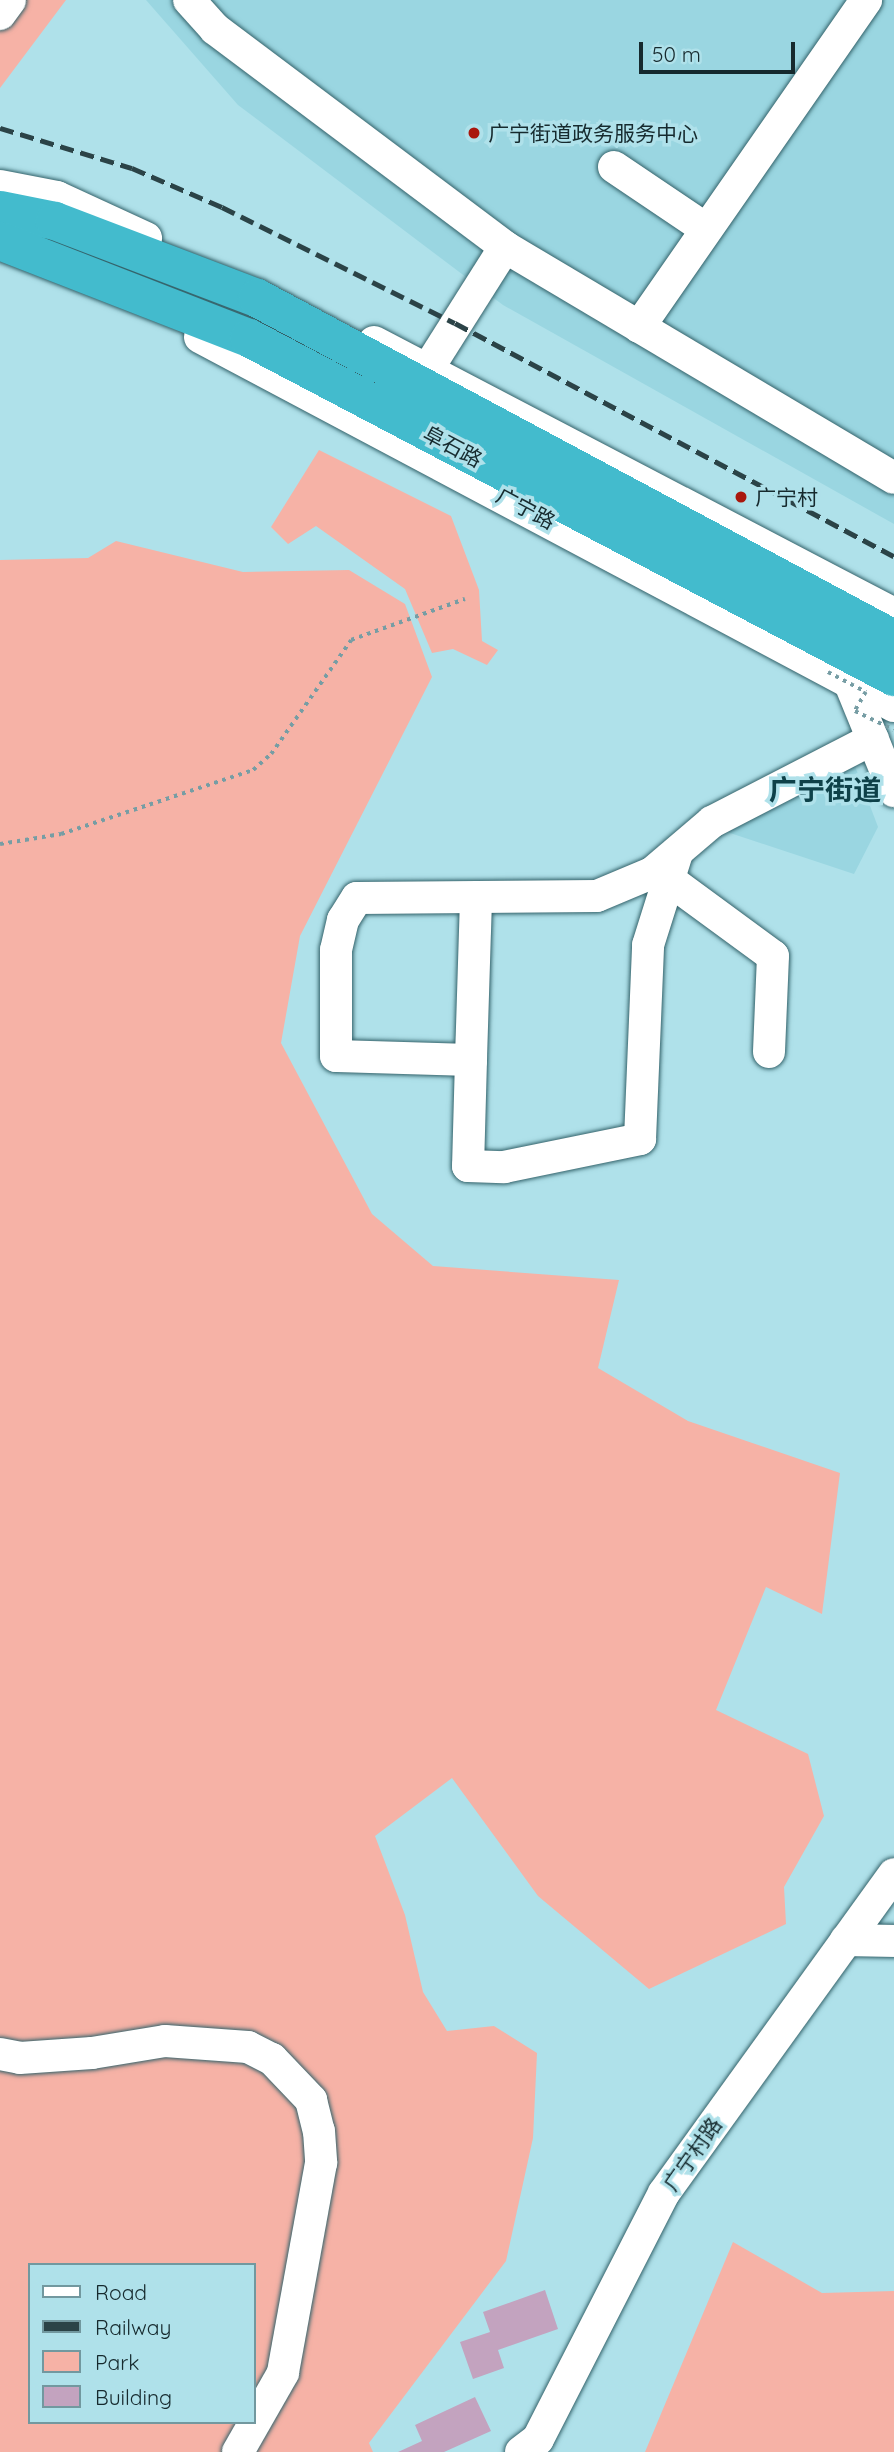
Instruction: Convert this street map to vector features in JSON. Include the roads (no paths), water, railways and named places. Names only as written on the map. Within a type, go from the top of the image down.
[{"type":"highway","name":"阜石路","points":[[0,210],[55,221],[257,299],[894,639]]},
{"type":"highway","name":"阜石路","points":[[0,241],[249,338],[894,677]]},
{"type":"street","points":[[0,14],[10,0]]},
{"type":"street","points":[[189,0],[215,29],[505,247],[894,478]]},
{"type":"street","points":[[639,327],[866,0]]},
{"type":"street","points":[[614,167],[706,229]]},
{"type":"street","points":[[0,186],[57,197],[429,367],[894,614]]},
{"type":"street","points":[[429,367],[505,247]]},
{"type":"street","name":"广宁路","points":[[0,250],[240,355],[894,706]]},
{"type":"street","points":[[839,677],[884,734],[894,791]]},
{"type":"street","points":[[476,900],[468,1166],[504,1167],[640,1139],[648,945],[673,866],[712,822],[884,734]]},
{"type":"street","points":[[471,1060],[336,1056],[336,950],[343,920],[357,898],[476,900],[597,896],[673,866]]},
{"type":"street","points":[[673,866],[773,956],[769,1052]]},
{"type":"street","name":"广宁村路","points":[[521,2452],[538,2439],[664,2193],[894,1874]]},
{"type":"street","points":[[846,1940],[894,1941]]},
{"type":"street","points":[[0,2054],[20,2058],[92,2053],[165,2041],[248,2047],[272,2059],[311,2100],[321,2163],[283,2373],[256,2420]]},
{"type":"street","points":[[238,2452],[254,2424]]},
{"type":"railway","points":[[0,128],[132,168],[222,207],[455,323],[894,556]]},
{"type":"place","name":"广宁街道政务服务中心","points":[[474,133]]},
{"type":"place","name":"广宁村","points":[[741,497]]},
{"type":"district","name":"广宁街道","points":[[825,790]]}]
